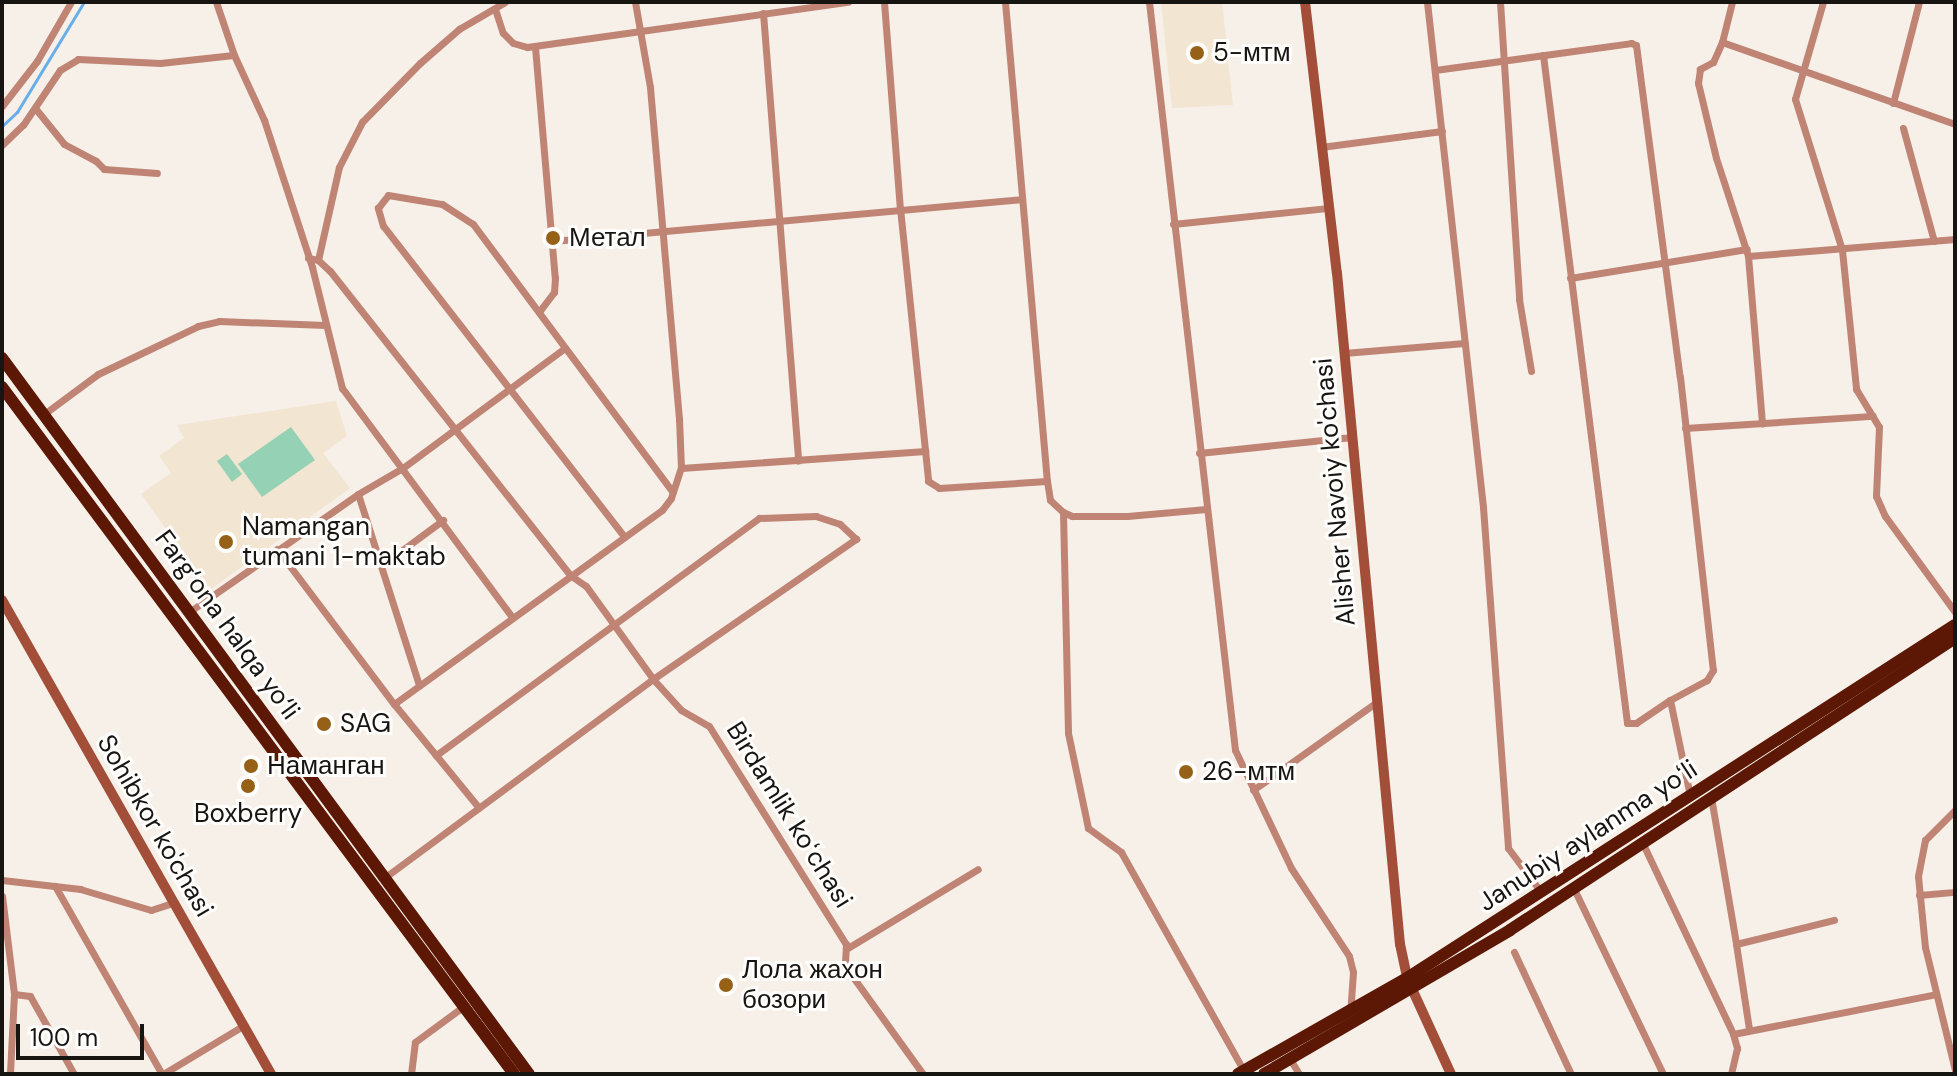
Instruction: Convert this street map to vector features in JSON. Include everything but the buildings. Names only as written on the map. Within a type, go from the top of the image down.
[{"type":"highway","name":"Farg‘ona halqa yo‘li","points":[[2,358],[529,1074]]},
{"type":"highway","name":"Farg‘ona halqa yo‘li","points":[[2,387],[514,1074]]},
{"type":"highway","name":"Janubiy aylanma yoʻli","points":[[1264,1074],[1410,983],[1542,893],[1955,625]]},
{"type":"highway","name":"Janubiy aylanma yoʻli","points":[[1241,1072],[1350,1011],[1410,983],[1574,889],[1955,638]]},
{"type":"main road","name":"Alisher Navoiy ko'chasi","points":[[1305,2],[1344,353],[1400,944],[1410,983],[1451,1074]]},
{"type":"main road","name":"Sohibkor ko'chasi","points":[[2,600],[271,1074]]},
{"type":"street","points":[[2,106],[37,61],[71,2]]},
{"type":"street","points":[[216,2],[234,55],[264,120],[308,258],[349,403],[404,467],[512,617]]},
{"type":"street","points":[[308,258],[318,260],[339,167],[362,122],[420,63],[459,29],[505,2]]},
{"type":"street","points":[[394,704],[623,535],[662,510],[673,492],[681,468],[650,87],[635,2]]},
{"type":"street","points":[[495,9],[507,39],[521,47],[535,47],[848,2]]},
{"type":"street","points":[[884,2],[900,208],[928,481],[934,487],[1047,481]]},
{"type":"street","points":[[1005,2],[1050,500],[1072,516],[1127,516],[1206,509]]},
{"type":"street","points":[[1149,2],[1235,750],[1291,868],[1349,956],[1353,972],[1350,1011]]},
{"type":"street","points":[[1427,2],[1483,507],[1508,848],[1542,893]]},
{"type":"street","points":[[1500,2],[1519,299],[1531,371]]},
{"type":"street","points":[[1732,2],[1722,42],[1713,62],[1698,72],[1699,94],[1716,158],[1748,252],[1762,423]]},
{"type":"street","points":[[1823,2],[1805,71],[1796,91],[1797,107],[1842,250],[1854,378],[1860,398],[1873,416],[1880,436],[1876,496],[1885,516],[1955,612]]},
{"type":"street","points":[[1893,103],[1919,2]]},
{"type":"street","points":[[763,13],[782,219],[798,461]]},
{"type":"street","points":[[1722,42],[1955,124]]},
{"type":"street","points":[[1435,70],[1543,55],[1636,45],[1713,670],[1707,680],[1636,723],[1627,723],[1543,55]]},
{"type":"street","points":[[535,47],[555,290],[539,312]]},
{"type":"street","points":[[2,145],[35,108],[60,70],[78,59],[160,63],[234,55]]},
{"type":"street","points":[[35,108],[64,144],[96,161],[104,169],[157,173]]},
{"type":"street","points":[[1903,128],[1934,241]]},
{"type":"street","points":[[1321,147],[1442,131]]},
{"type":"street","points":[[623,535],[383,226],[378,216],[379,202],[388,195],[406,196],[442,204],[465,217],[503,261],[673,492]]},
{"type":"street","points":[[553,241],[1022,199]]},
{"type":"street","points":[[1173,224],[1329,208]]},
{"type":"street","points":[[1570,278],[1748,252],[1842,250],[1955,239]]},
{"type":"street","name":"Birdamlik koʻchasi","points":[[318,260],[570,575],[581,580],[653,679],[685,714],[709,726],[749,785],[846,949],[845,966],[923,1074]]},
{"type":"street","points":[[44,414],[98,374],[198,326],[219,321],[325,325]]},
{"type":"street","points":[[1344,353],[1465,343]]},
{"type":"street","points":[[189,612],[358,494],[404,467],[565,348]]},
{"type":"street","points":[[1685,428],[1873,416]]},
{"type":"street","points":[[1199,453],[1352,437]]},
{"type":"street","points":[[681,468],[925,451]]},
{"type":"street","points":[[358,494],[419,685]]},
{"type":"street","points":[[1063,512],[1068,733],[1085,822],[1091,832],[1121,852],[1241,1072]]},
{"type":"street","points":[[384,878],[653,679],[856,539],[840,524],[816,516],[763,516],[436,755]]},
{"type":"street","points":[[382,565],[443,520]]},
{"type":"street","points":[[277,549],[394,704],[479,808]]},
{"type":"street","points":[[1670,700],[1690,796]]},
{"type":"street","points":[[1253,790],[1377,702]]},
{"type":"street","points":[[1711,797],[1749,1029]]},
{"type":"street","points":[[1955,810],[1925,840],[1920,850],[1919,895],[1936,994],[1955,1070]]},
{"type":"street","points":[[1642,842],[1733,1034],[1737,1048],[1731,1074]]},
{"type":"street","name":"Birdamlik koʻchasi","points":[[846,949],[978,869]]},
{"type":"street","points":[[2,880],[116,897],[151,910],[173,903]]},
{"type":"street","points":[[55,886],[162,1074],[243,1026]]},
{"type":"street","points":[[1574,889],[1663,1074]]},
{"type":"street","points":[[1919,895],[1955,892]]},
{"type":"street","points":[[2,896],[14,994],[10,1074]]},
{"type":"street","points":[[1736,944],[1834,920]]},
{"type":"street","points":[[1514,952],[1571,1074]]},
{"type":"street","points":[[14,994],[30,996],[74,1074]]},
{"type":"street","points":[[1733,1034],[1936,994]]},
{"type":"street","points":[[411,1074],[415,1042],[464,1006]]},
{"type":"street","points":[[1945,1024],[1955,1023]]},
{"type":"street","points":[[1290,1059],[1299,1074]]},
{"type":"shaded area","name":"5-мтм","points":[[1161,2],[1222,2],[1233,105],[1172,108]]},
{"type":"shaded area","name":"Namangan tumani 1-maktab","points":[[336,401],[347,436],[323,453],[350,488],[210,590],[141,494],[171,473],[159,456],[184,438],[177,425]]},
{"type":"green space","points":[[291,427],[315,460],[262,497],[238,464]]},
{"type":"green space","points":[[227,454],[242,474],[232,482],[217,461]]},
{"type":"waterway","points":[[2,126],[17,112],[84,2]]},
{"type":"place","name":"5-мтм","points":[[1197,53]]},
{"type":"place","name":"Метал","points":[[553,238]]},
{"type":"place","name":"Namangan tumani 1-maktab","points":[[226,542]]},
{"type":"place","name":"SAG","points":[[324,724]]},
{"type":"place","name":"Наманган","points":[[251,766]]},
{"type":"place","name":"26-мтм","points":[[1186,772]]},
{"type":"place","name":"Boxberry","points":[[248,786]]},
{"type":"place","name":"Лола жахон бозори","points":[[726,985]]}]
